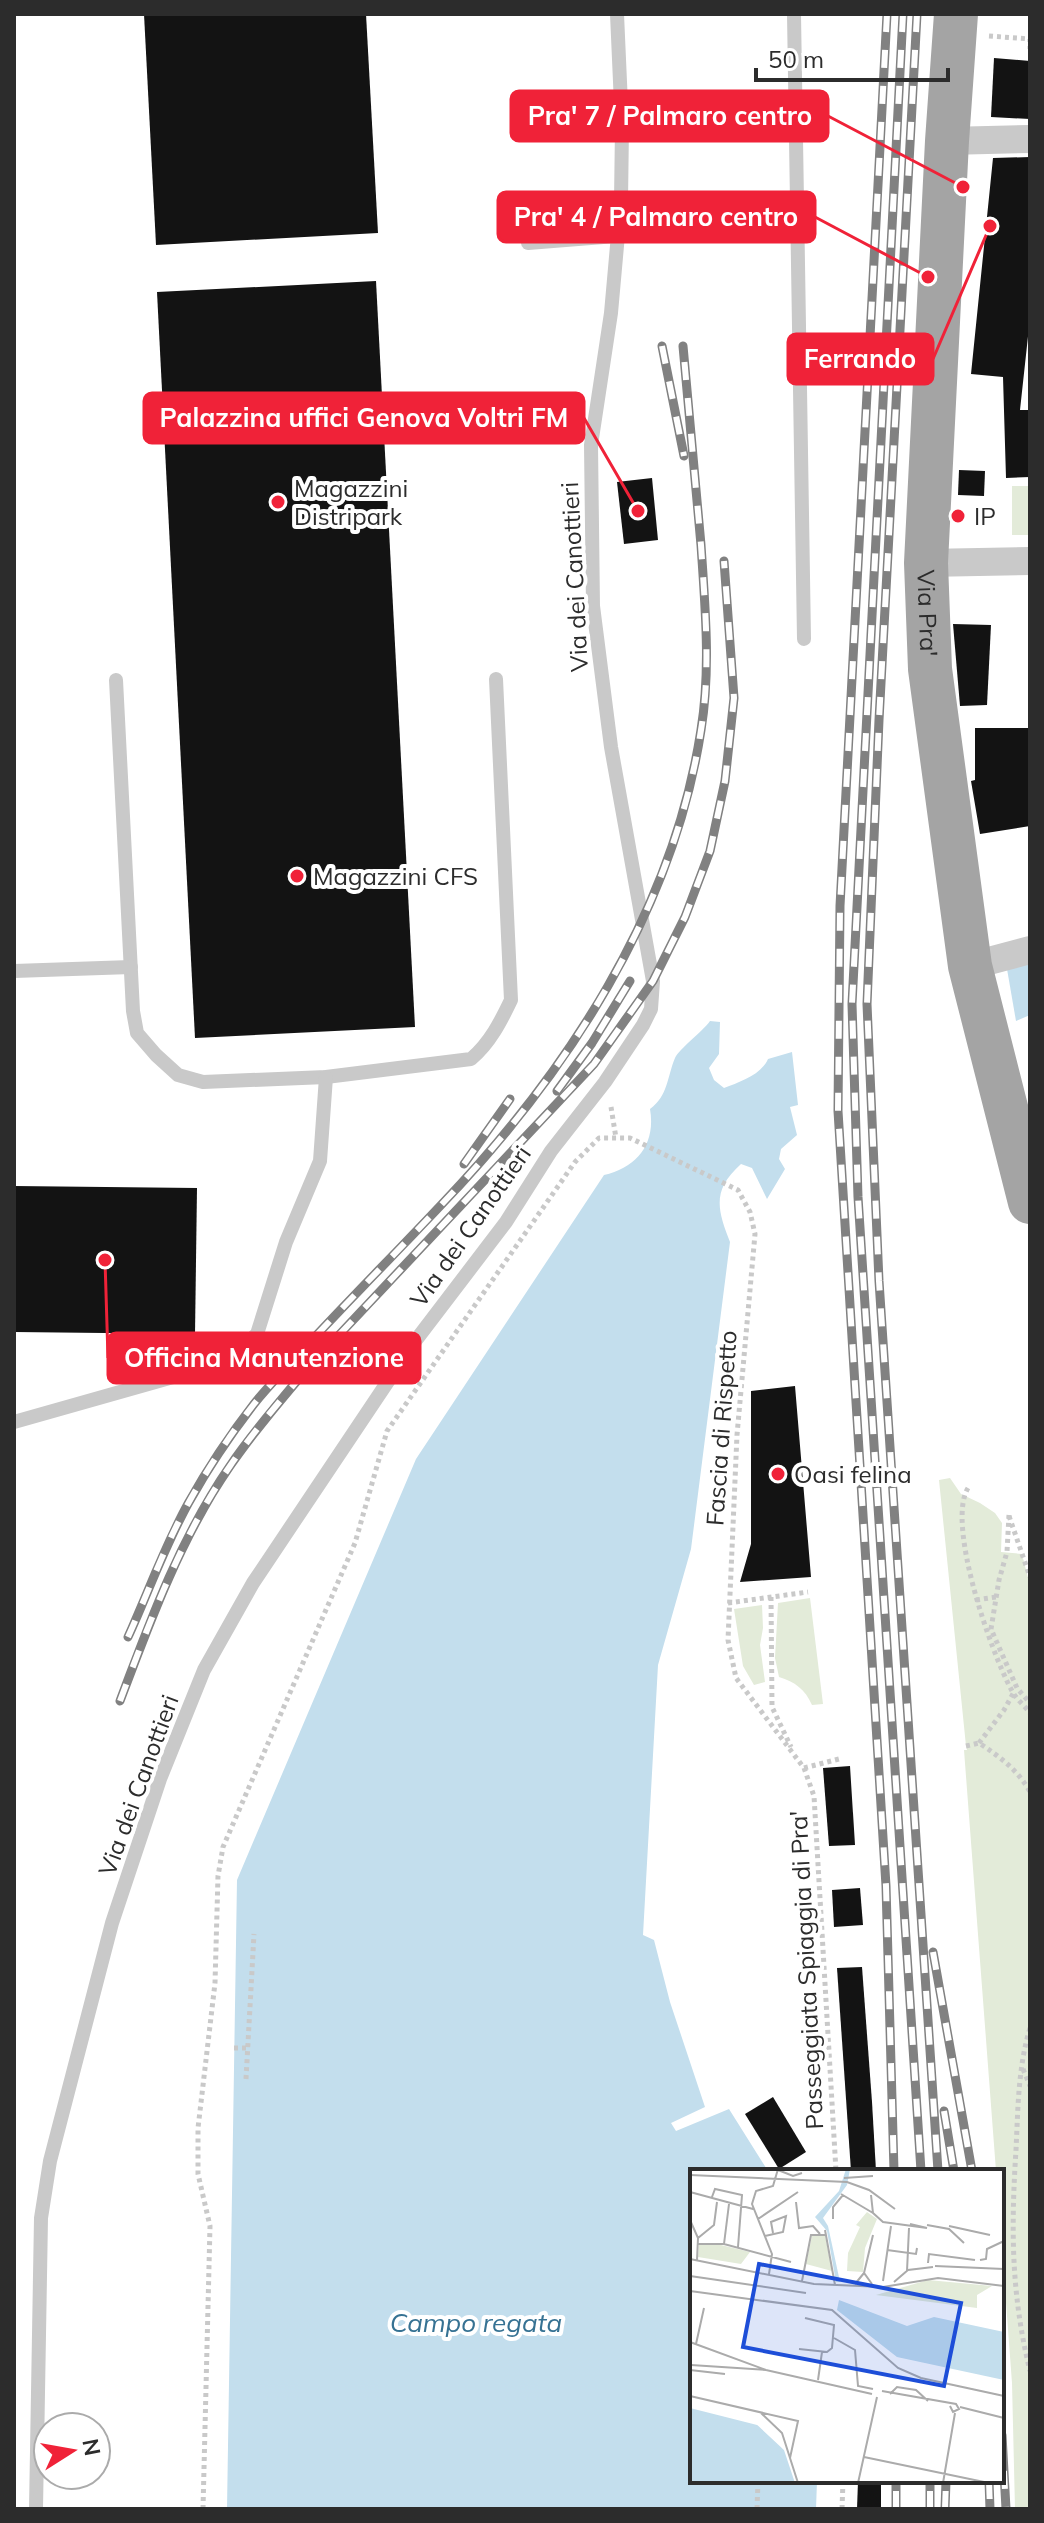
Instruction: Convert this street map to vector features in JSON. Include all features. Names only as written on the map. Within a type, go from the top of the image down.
[{"type":"main road","name":"Via Pra'","points":[[956,24],[947,141],[926,563],[935,716],[971,971],[987,1041],[1011,1090],[1030,1202]]},
{"type":"street","points":[[947,141],[1030,139]]},
{"type":"street","points":[[926,563],[1030,561]]},
{"type":"street","points":[[971,971],[1030,950]]},
{"type":"lane","name":"Via dei Canottieri","points":[[36,2509],[41,2218],[50,2161],[112,1923],[160,1779],[204,1670],[253,1583],[404,1357],[506,1222],[551,1151],[605,1082],[651,1009],[653,981],[611,747],[593,606],[591,445],[611,313],[621,201],[622,127],[617,14]]},
{"type":"lane","points":[[794,14],[804,639]]},
{"type":"lane","points":[[528,243],[616,236]]},
{"type":"lane","points":[[116,680],[133,1011],[137,1033],[178,1075],[203,1082],[326,1077],[471,1059],[499,1025],[511,1000],[496,679]]},
{"type":"lane","points":[[14,971],[131,967]]},
{"type":"lane","points":[[14,1422],[226,1362],[257,1334],[286,1242],[320,1161],[326,1077]]},
{"type":"path","points":[[956,24],[1030,39],[1030,49]]},
{"type":"path","name":"Fascia di Rispetto","points":[[203,2509],[210,2226],[198,2174],[198,2128],[215,1983],[218,1876],[223,1847],[355,1543],[387,1431],[575,1162],[599,1138],[630,1138],[738,1190],[750,1212],[755,1234],[737,1435],[728,1640],[736,1678],[804,1768]]},
{"type":"path","points":[[968,1488],[961,1503],[972,1586],[1015,1691],[1030,1713]]},
{"type":"path","points":[[1030,1577],[1009,1515],[1007,1552],[991,1629],[1015,1691],[1030,1703]]},
{"type":"path","points":[[728,1603],[808,1592]]},
{"type":"path","points":[[771,1597],[772,1707],[797,1758]]},
{"type":"path","points":[[976,1600],[996,1597]]},
{"type":"path","points":[[966,1746],[979,1743],[1015,1691]]},
{"type":"path","points":[[979,1743],[1021,1775],[1030,1792]]},
{"type":"path","points":[[804,1768],[839,1759]]},
{"type":"path","name":"Passeggiata Spiaggia di Pra'","points":[[804,1768],[814,1796],[836,2169]]},
{"type":"path","points":[[246,2079],[254,1934]]},
{"type":"path","points":[[1030,2028],[1018,2084],[1011,2207],[1014,2293],[1030,2371]]},
{"type":"path","points":[[234,2048],[248,2048]]},
{"type":"path","points":[[1023,2068],[1030,2086]]},
{"type":"path","points":[[757,2509],[758,2483]]},
{"type":"path","points":[[842,2509],[843,2483]]},
{"type":"green space","points":[[1012,486],[1030,486],[1030,535],[1012,535]]},
{"type":"green space","points":[[950,1478],[961,1494],[995,1513],[1002,1523],[1001,1552],[1022,1554],[1030,1586],[1030,2509],[1015,2509],[1012,2383],[1004,2276],[1004,2169],[996,2169],[964,1750],[967,1750],[939,1480]]},
{"type":"green space","points":[[810,1598],[823,1704],[812,1705],[799,1687],[779,1677],[775,1658],[778,1603]]},
{"type":"green space","points":[[762,1605],[760,1645],[765,1682],[754,1685],[743,1666],[734,1609]]},
{"type":"water","points":[[1030,960],[1030,1015],[1016,1021],[1007,969]]},
{"type":"water","name":"Campo regata","points":[[710,1021],[720,1022],[719,1054],[709,1068],[714,1080],[724,1088],[755,1074],[768,1059],[792,1052],[798,1105],[790,1107],[797,1135],[781,1149],[779,1159],[785,1169],[767,1199],[752,1168],[741,1164],[721,1191],[720,1210],[730,1242],[691,1549],[658,1665],[643,1935],[654,1940],[670,2002],[705,2107],[671,2123],[676,2131],[729,2109],[767,2169],[690,2169],[690,2483],[817,2483],[816,2509],[227,2509],[237,1880],[416,1459],[604,1175],[626,1166],[642,1152],[650,1133],[650,1109],[664,1092],[675,1058]]},
{"type":"building","points":[[144,14],[366,14],[378,233],[156,245]]},
{"type":"building","points":[[994,58],[1030,61],[1030,119],[991,117]]},
{"type":"building","points":[[1030,157],[1030,318],[1020,410],[1030,410],[1030,477],[1006,478],[1003,377],[971,374],[993,158]]},
{"type":"building","points":[[376,281],[415,1027],[195,1038],[157,292]]},
{"type":"building","points":[[959,470],[985,471],[984,496],[958,495]]},
{"type":"building","points":[[652,478],[658,540],[624,544],[617,482]]},
{"type":"building","points":[[953,624],[991,625],[987,705],[960,706]]},
{"type":"building","points":[[975,728],[1030,728],[1030,826],[980,834],[971,781],[975,780]]},
{"type":"building","points":[[14,1186],[197,1188],[195,1334],[14,1332]]},
{"type":"building","name":"Oasi felina","points":[[795,1386],[811,1577],[740,1582],[751,1544],[751,1391]]},
{"type":"building","points":[[850,1766],[855,1845],[829,1846],[823,1768]]},
{"type":"building","points":[[860,1888],[863,1925],[834,1927],[832,1890]]},
{"type":"building","points":[[862,1967],[876,2169],[851,2169],[837,1968]]},
{"type":"building","points":[[773,2097],[806,2152],[779,2169],[745,2114]]},
{"type":"building","points":[[858,2483],[881,2483],[881,2509],[857,2509]]},
{"type":"railway","points":[[887,14],[840,906],[838,1111],[886,1886],[894,2169]]},
{"type":"railway","points":[[903,14],[852,1004],[858,1197],[921,2169]]},
{"type":"railway","points":[[917,14],[867,1004],[879,1281],[938,2169]]},
{"type":"railway","points":[[662,346],[684,456]]},
{"type":"railway","points":[[128,1637],[180,1518],[236,1428],[270,1385],[442,1204],[531,1100],[608,986],[640,925],[666,862],[687,797],[701,730],[706,684],[703,568],[683,346]]},
{"type":"railway","points":[[120,1701],[155,1610],[196,1521],[248,1441],[307,1369],[594,1064],[653,981],[685,917],[710,851],[725,781],[734,698],[724,561]]},
{"type":"railway","points":[[557,1091],[592,1043],[630,981]]},
{"type":"railway","points":[[464,1164],[510,1099]]},
{"type":"railway","points":[[933,1952],[972,2169]]},
{"type":"railway","points":[[944,2111],[954,2169]]},
{"type":"railway","points":[[1004,2472],[1006,2509]]},
{"type":"railway","points":[[896,2483],[896,2509]]},
{"type":"railway","points":[[930,2483],[930,2509]]},
{"type":"railway","points":[[945,2509],[946,2483]]},
{"type":"railway","points":[[989,2483],[990,2509]]},
{"type":"place","name":"Pra' 7 / Palmaro centro","points":[[963,187]]},
{"type":"place","name":"Ferrando","points":[[990,226]]},
{"type":"place","name":"Pra' 4 / Palmaro centro","points":[[928,277]]},
{"type":"place","name":"Magazzini Distripark","points":[[278,502]]},
{"type":"place","name":"Palazzina uffici Genova Voltri FM","points":[[638,511]]},
{"type":"place","name":"IP","points":[[958,516]]},
{"type":"place","name":"Magazzini CFS","points":[[297,876]]},
{"type":"place","name":"Officina Manutenzione","points":[[105,1260]]},
{"type":"place","name":"Oasi felina","points":[[778,1474]]}]
